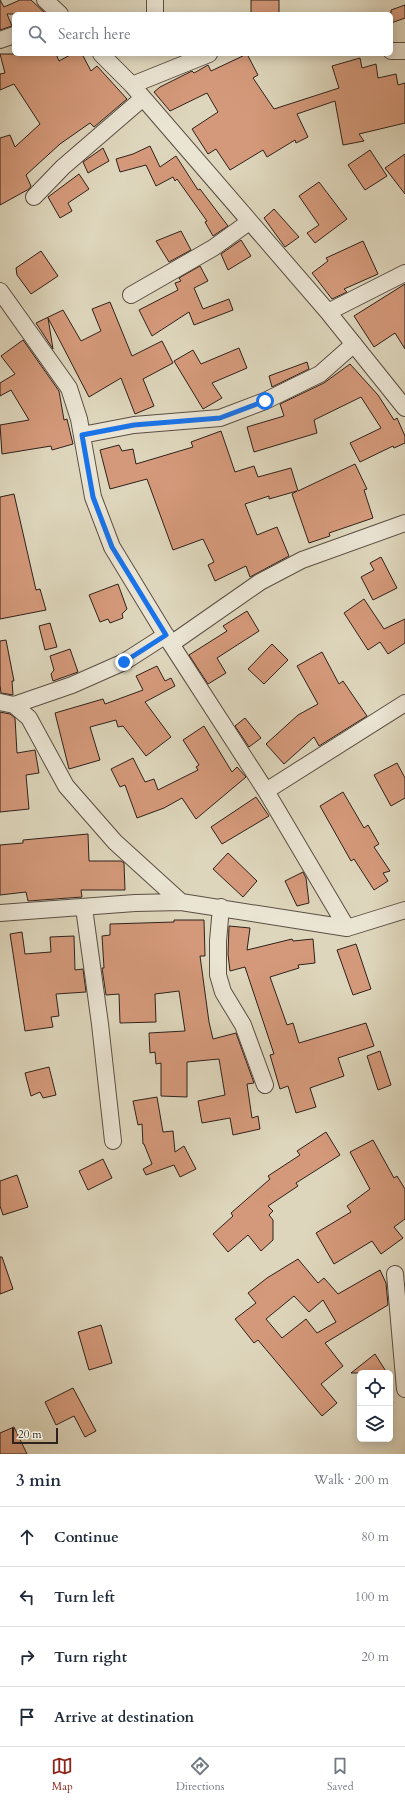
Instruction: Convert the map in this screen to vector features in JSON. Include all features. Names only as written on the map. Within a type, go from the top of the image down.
[{"type":"street","points":[[155,0],[155,12]]},
{"type":"street","points":[[0,40],[12,36]]},
{"type":"street","points":[[393,51],[405,51]]},
{"type":"street","points":[[102,56],[132,85],[328,312],[405,408]]},
{"type":"street","points":[[132,85],[204,56]]},
{"type":"street","points":[[34,196],[63,167],[143,98]]},
{"type":"street","points":[[131,294],[213,248],[250,222]]},
{"type":"street","points":[[328,312],[405,273]]},
{"type":"street","points":[[0,291],[70,388],[82,435],[93,497],[112,547],[168,640],[266,791],[347,928]]},
{"type":"street","points":[[82,435],[134,425],[220,418],[265,401],[320,374],[354,344]]},
{"type":"street","points":[[7,703],[72,685],[124,662],[168,640],[260,582],[302,560],[405,523]]},
{"type":"street","points":[[266,791],[405,702]]},
{"type":"street","points":[[7,703],[29,718],[66,786],[114,842],[181,902]]},
{"type":"street","points":[[0,913],[84,908],[135,903],[181,902],[221,907],[347,928],[405,910]]},
{"type":"street","points":[[221,907],[218,941],[218,975],[223,992],[243,1026],[264,1085]]},
{"type":"street","points":[[84,908],[100,1024],[113,1141]]},
{"type":"street","points":[[395,1274],[405,1389]]},
{"type":"building","points":[[0,0],[4,7],[20,0],[31,0],[44,12],[12,12],[12,14],[7,14],[12,26],[0,30]]},
{"type":"building","points":[[251,0],[279,0],[279,12],[251,12]]},
{"type":"building","points":[[405,5],[405,18],[393,22],[393,12],[391,12],[391,10]]},
{"type":"building","points":[[0,54],[12,54],[12,56],[57,56],[59,61],[68,56],[83,56],[91,71],[97,66],[127,99],[94,127],[90,123],[60,144],[26,175],[31,186],[29,189],[0,205],[0,138],[10,135],[15,147],[40,124],[14,84],[0,90],[0,74],[5,73]]},
{"type":"building","points":[[243,56],[248,56],[258,75],[253,78],[274,109],[339,88],[332,66],[360,58],[362,68],[376,64],[378,78],[396,74],[398,85],[405,83],[405,123],[359,134],[364,141],[343,145],[335,101],[297,114],[308,137],[296,143],[295,140],[267,157],[263,150],[230,170],[216,149],[208,154],[192,129],[218,112],[207,93],[170,111],[154,92],[160,87],[192,71],[194,73],[208,65],[211,71]]},
{"type":"building","points":[[150,146],[160,167],[176,156],[198,190],[200,189],[228,226],[213,236],[205,222],[207,221],[177,179],[175,181],[173,177],[156,186],[146,165],[120,172],[116,159],[133,154]]},
{"type":"building","points":[[103,148],[109,161],[88,173],[83,162]]},
{"type":"building","points":[[370,150],[387,176],[365,190],[348,165]]},
{"type":"building","points":[[405,154],[405,194],[385,168]]},
{"type":"building","points":[[79,174],[89,189],[68,203],[72,211],[60,218],[48,197]]},
{"type":"building","points":[[319,182],[347,219],[315,243],[307,233],[319,225],[299,196]]},
{"type":"building","points":[[274,209],[299,237],[285,247],[264,218]]},
{"type":"building","points":[[181,231],[191,250],[169,262],[156,241]]},
{"type":"building","points":[[241,240],[251,256],[228,270],[221,254]]},
{"type":"building","points":[[363,241],[378,274],[344,289],[347,292],[332,299],[312,273],[328,261],[326,258]]},
{"type":"building","points":[[41,251],[58,276],[31,294],[17,275],[16,268]]},
{"type":"building","points":[[200,266],[208,281],[194,288],[203,309],[229,299],[233,310],[194,325],[189,312],[152,336],[139,310],[178,290],[175,283],[181,281],[179,278]]},
{"type":"building","points":[[405,284],[405,349],[395,333],[374,347],[354,316]]},
{"type":"building","points":[[110,302],[132,356],[162,341],[173,363],[143,379],[154,406],[135,414],[121,378],[89,397],[48,318],[53,349],[36,323],[63,310],[81,341],[101,331],[92,309]]},
{"type":"building","points":[[23,340],[59,391],[64,420],[67,419],[73,444],[52,450],[51,446],[2,454],[0,425],[29,420],[11,390],[0,396],[0,383],[15,374],[1,356]]},
{"type":"building","points":[[239,348],[247,368],[212,383],[222,398],[203,409],[174,361],[193,350],[201,364]]},
{"type":"building","points":[[307,362],[309,369],[272,387],[269,376]]},
{"type":"building","points":[[350,364],[378,395],[394,420],[397,418],[405,436],[405,443],[394,448],[393,446],[360,462],[350,443],[381,428],[361,397],[314,420],[317,433],[254,452],[247,427],[284,416],[280,404],[324,383]]},
{"type":"building","points":[[221,431],[235,472],[254,466],[258,477],[291,468],[298,491],[355,464],[367,489],[364,490],[373,518],[329,533],[330,536],[309,543],[292,494],[297,491],[269,499],[269,496],[245,504],[257,535],[277,527],[289,556],[250,577],[246,566],[215,581],[208,565],[214,562],[203,539],[173,550],[147,479],[110,489],[100,450],[119,445],[122,451],[133,449],[136,464],[193,447],[191,442]]},
{"type":"building","points":[[14,494],[36,590],[40,589],[46,610],[0,619],[0,497]]},
{"type":"building","points":[[381,557],[397,588],[373,600],[361,577],[374,570],[370,563]]},
{"type":"building","points":[[118,584],[127,609],[122,614],[123,618],[110,623],[108,619],[100,622],[89,595]]},
{"type":"building","points":[[364,599],[384,629],[405,619],[405,643],[388,654],[380,642],[368,650],[344,613]]},
{"type":"building","points":[[247,611],[259,631],[217,658],[226,673],[208,684],[189,655],[227,631],[223,626]]},
{"type":"building","points":[[50,623],[57,647],[45,650],[39,626]]},
{"type":"building","points":[[6,640],[14,681],[12,681],[13,695],[1,693],[0,641]]},
{"type":"building","points":[[272,644],[288,660],[264,684],[248,669]]},
{"type":"building","points":[[70,649],[78,672],[53,681],[51,674],[54,670],[50,656]]},
{"type":"building","points":[[322,652],[339,684],[343,681],[367,716],[319,746],[314,737],[284,764],[266,744],[298,715],[318,704],[297,666]]},
{"type":"building","points":[[157,666],[165,681],[171,678],[175,686],[145,702],[171,737],[146,756],[123,726],[118,727],[116,720],[90,727],[100,760],[69,769],[55,713],[103,699],[105,704],[143,690],[136,676]]},
{"type":"building","points":[[0,712],[10,714],[15,718],[17,753],[35,750],[39,773],[26,775],[29,809],[0,812]]},
{"type":"building","points":[[245,718],[261,738],[249,747],[235,726]]},
{"type":"building","points":[[204,726],[232,772],[237,767],[246,777],[196,819],[182,798],[164,808],[137,818],[125,785],[120,787],[111,769],[133,758],[145,782],[154,779],[158,790],[198,770],[196,767],[199,765],[183,740]]},
{"type":"building","points":[[397,763],[405,778],[405,798],[391,806],[374,775]]},
{"type":"building","points":[[343,792],[364,828],[368,825],[379,844],[374,847],[390,871],[383,873],[388,881],[374,890],[354,859],[351,861],[320,806]]},
{"type":"building","points":[[256,797],[269,816],[222,844],[211,827]]},
{"type":"building","points":[[88,834],[89,861],[121,861],[124,863],[125,890],[81,890],[82,897],[28,901],[26,892],[0,895],[0,845],[23,843],[23,840]]},
{"type":"building","points":[[228,853],[257,881],[243,897],[213,869]]},
{"type":"building","points":[[303,872],[306,878],[309,903],[297,906],[285,881]]},
{"type":"building","points":[[174,920],[204,920],[205,956],[200,956],[209,1022],[213,1039],[236,1033],[254,1083],[247,1084],[252,1118],[258,1116],[260,1129],[233,1135],[230,1118],[202,1123],[198,1101],[225,1095],[219,1059],[187,1062],[187,1097],[161,1096],[161,1063],[156,1064],[155,1052],[150,1053],[149,1033],[185,1031],[179,991],[155,994],[156,1022],[120,1023],[119,994],[106,995],[102,968],[104,968],[102,936],[110,935],[110,924],[174,922]]},
{"type":"building","points":[[229,926],[250,928],[247,950],[292,939],[293,941],[313,939],[315,963],[298,965],[299,968],[270,977],[287,1025],[293,1023],[299,1043],[366,1023],[374,1046],[338,1058],[344,1076],[310,1088],[316,1107],[296,1113],[288,1086],[280,1089],[270,1055],[274,1054],[245,967],[230,971],[228,954]]},
{"type":"building","points":[[22,932],[25,954],[51,952],[50,937],[74,936],[75,970],[83,969],[86,992],[56,994],[59,1016],[51,1017],[53,1027],[25,1031],[10,934]]},
{"type":"building","points":[[356,944],[371,989],[353,995],[337,950]]},
{"type":"building","points":[[380,1051],[391,1085],[378,1090],[367,1056]]},
{"type":"building","points":[[49,1067],[56,1095],[43,1098],[40,1092],[31,1096],[25,1073]]},
{"type":"building","points":[[157,1097],[163,1132],[173,1131],[175,1152],[184,1146],[196,1169],[180,1177],[174,1165],[146,1175],[143,1169],[152,1164],[143,1144],[142,1124],[138,1125],[133,1101]]},
{"type":"building","points":[[326,1132],[340,1155],[296,1183],[298,1186],[268,1206],[273,1211],[269,1215],[273,1220],[273,1240],[261,1251],[248,1235],[228,1252],[213,1234],[233,1216],[231,1213],[270,1179],[268,1176],[300,1155],[297,1151]]},
{"type":"building","points":[[373,1140],[394,1178],[397,1176],[405,1189],[405,1219],[394,1227],[403,1238],[381,1254],[372,1241],[334,1264],[316,1233],[351,1212],[347,1206],[370,1189],[350,1152]]},
{"type":"building","points":[[103,1159],[112,1178],[88,1190],[79,1171]]},
{"type":"building","points":[[17,1175],[28,1207],[3,1215],[0,1206],[0,1181]]},
{"type":"building","points":[[0,1257],[2,1257],[13,1289],[0,1294]]},
{"type":"building","points":[[298,1259],[318,1283],[324,1278],[338,1294],[380,1270],[386,1283],[388,1305],[325,1343],[343,1366],[321,1384],[337,1403],[322,1416],[258,1340],[254,1343],[235,1319],[256,1303],[248,1293],[267,1278]],"holes":[[[294,1296],[309,1312],[323,1300],[336,1322],[317,1333],[306,1319],[282,1338],[266,1319]]]},
{"type":"building","points":[[101,1325],[112,1363],[89,1370],[78,1332]]},
{"type":"building","points":[[375,1354],[385,1370],[357,1370],[357,1373],[351,1373]]},
{"type":"building","points":[[73,1388],[96,1431],[85,1437],[74,1416],[56,1425],[45,1402]]},
{"type":"building","points":[[14,1427],[27,1454],[0,1454],[0,1433]]},
{"type":"route","points":[[124,662],[166,635],[112,547],[93,497],[82,435],[134,425],[220,418],[265,401]]}]
